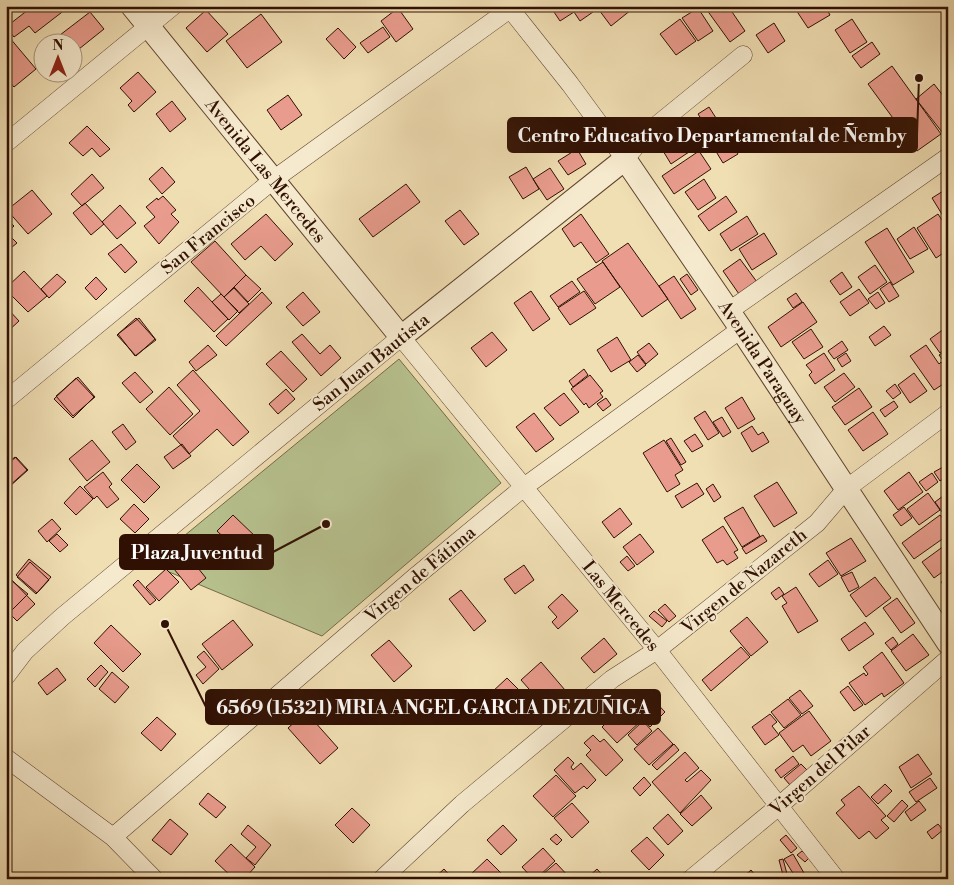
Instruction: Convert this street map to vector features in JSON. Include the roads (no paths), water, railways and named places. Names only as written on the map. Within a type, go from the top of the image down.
[{"type":"street","name":"Avenida Las Mercedes","points":[[132,6],[401,336]]},
{"type":"street","points":[[6,143],[173,6]]},
{"type":"street","name":"Avenida Paraguay","points":[[511,7],[625,159],[735,320],[948,643]]},
{"type":"street","name":"San Francisco","points":[[6,400],[273,180],[511,7]]},
{"type":"street","name":"San Juan Bautista","points":[[6,676],[25,651],[62,617],[401,336],[625,159],[646,134],[743,55]]},
{"type":"street","name":"Virgen de Fátima","points":[[113,837],[415,577],[524,488],[735,320],[948,157]]},
{"type":"street","name":"Las Mercedes","points":[[401,336],[657,650],[836,879]]},
{"type":"street","name":"Virgen de Nazareth","points":[[382,879],[492,779],[612,679],[657,650],[817,523],[846,489],[948,413]]},
{"type":"street","name":"Virgen del Pilar","points":[[691,879],[780,806],[948,659]]},
{"type":"street","points":[[6,758],[113,837],[154,879]]},
{"type":"place","name":"Centro Educativo Departamental de Ñemby","points":[[919,78]]},
{"type":"place","name":"Plaza Juventud","points":[[326,524]]},
{"type":"place","name":"6569 (15321) MRIA ANGEL GARCIA DE ZUÑIGA","points":[[165,624]]}]
